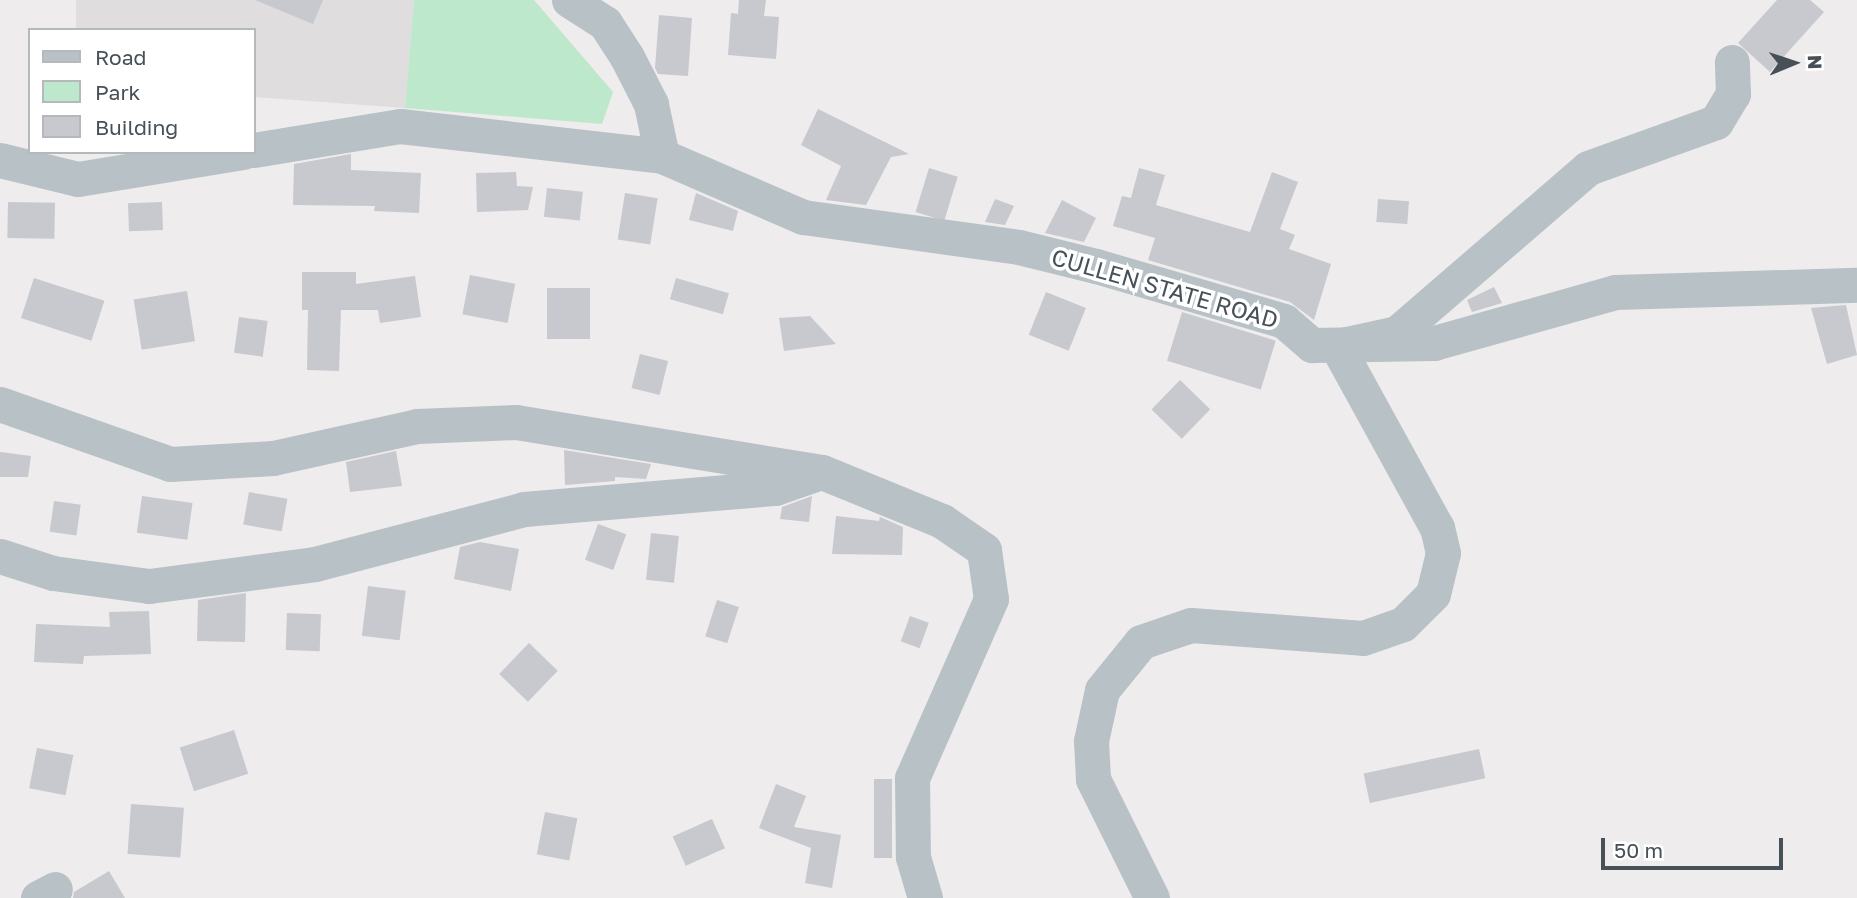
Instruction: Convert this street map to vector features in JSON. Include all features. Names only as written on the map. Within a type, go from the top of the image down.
[{"type":"street","points":[[569,0],[605,23],[627,57],[651,104],[663,156]]},
{"type":"street","points":[[1152,898],[1093,779],[1091,741],[1102,690],[1141,642],[1191,625],[1363,638],[1403,624],[1433,594],[1443,552],[1437,528],[1337,346],[1397,333],[1588,168],[1716,122],[1733,94],[1732,62]]},
{"type":"street","name":"CULLEN STATE ROAD","points":[[256,150],[400,126],[663,156],[803,218],[1019,247],[1096,266],[1284,321],[1312,345],[1434,343],[1615,292],[1857,285]]},
{"type":"street","points":[[0,160],[78,179],[231,154]]},
{"type":"street","points":[[0,404],[170,464],[273,458],[417,426],[516,422],[822,472],[942,521],[984,550],[991,599],[912,778],[913,857],[925,898]]},
{"type":"street","points":[[0,556],[53,573],[149,586],[315,564],[524,509],[775,488],[822,472]]},
{"type":"shaded area","points":[[76,0],[414,0],[405,108],[256,97],[256,28],[76,28]]},
{"type":"green space","points":[[414,0],[534,0],[613,92],[602,124],[405,108]]},
{"type":"building","points":[[255,0],[323,0],[313,24]]},
{"type":"building","points":[[739,0],[766,0],[764,16],[779,17],[776,59],[728,55],[731,13],[738,14]]},
{"type":"building","points":[[1777,0],[1810,0],[1824,12],[1770,72],[1738,43]]},
{"type":"building","points":[[659,15],[692,18],[688,76],[658,74],[655,68]]},
{"type":"building","points":[[818,109],[909,154],[891,157],[866,205],[826,200],[841,166],[801,145]]},
{"type":"building","points":[[351,154],[351,170],[421,173],[419,213],[374,211],[375,206],[293,205],[294,164]]},
{"type":"building","points":[[929,168],[958,177],[944,221],[916,212]]},
{"type":"building","points":[[1139,168],[1165,175],[1156,205],[1250,232],[1272,172],[1298,182],[1280,229],[1295,235],[1289,249],[1331,264],[1314,320],[1290,302],[1148,260],[1155,238],[1113,226],[1122,196],[1131,198]]},
{"type":"building","points":[[516,172],[517,186],[533,187],[528,210],[477,212],[476,173]]},
{"type":"building","points":[[547,188],[583,192],[580,221],[544,217]]},
{"type":"building","points":[[625,193],[658,198],[650,245],[618,239]]},
{"type":"building","points":[[696,193],[738,211],[733,231],[689,220]]},
{"type":"building","points":[[995,199],[1014,206],[1005,225],[985,222]]},
{"type":"building","points":[[1378,199],[1409,201],[1407,224],[1376,222]]},
{"type":"building","points":[[1062,200],[1096,218],[1084,242],[1045,233]]},
{"type":"building","points":[[8,202],[55,203],[54,239],[7,238]]},
{"type":"building","points":[[162,202],[163,230],[129,231],[128,203]]},
{"type":"building","points":[[302,272],[356,272],[356,284],[415,276],[421,317],[380,323],[378,310],[341,310],[339,371],[307,370],[308,310],[302,310]]},
{"type":"building","points":[[470,275],[515,284],[508,323],[462,314]]},
{"type":"building","points":[[34,278],[104,301],[91,341],[21,318]]},
{"type":"building","points":[[676,278],[729,293],[723,314],[670,299]]},
{"type":"building","points":[[1494,287],[1502,303],[1472,312],[1467,300]]},
{"type":"building","points":[[547,288],[590,288],[590,339],[547,339]]},
{"type":"building","points":[[187,291],[195,341],[142,350],[134,299]]},
{"type":"building","points":[[1046,292],[1086,308],[1069,351],[1029,335]]},
{"type":"building","points":[[1846,305],[1857,355],[1827,364],[1811,308]]},
{"type":"building","points":[[1182,312],[1276,341],[1261,389],[1167,361]]},
{"type":"building","points":[[810,316],[836,344],[784,351],[779,318]]},
{"type":"building","points":[[239,317],[268,321],[263,357],[234,353]]},
{"type":"building","points":[[640,354],[668,361],[660,395],[632,388]]},
{"type":"building","points":[[1180,380],[1210,409],[1182,439],[1152,409]]},
{"type":"building","points":[[564,450],[651,464],[646,479],[615,477],[615,481],[565,485]]},
{"type":"building","points":[[396,451],[402,486],[350,492],[346,462]]},
{"type":"building","points":[[0,452],[31,456],[28,477],[0,477]]},
{"type":"building","points":[[249,492],[287,499],[282,531],[243,524]]},
{"type":"building","points":[[142,496],[193,503],[187,540],[137,533]]},
{"type":"building","points":[[812,496],[809,522],[780,519],[782,507]]},
{"type":"building","points":[[54,501],[81,505],[76,535],[50,532]]},
{"type":"building","points":[[836,516],[879,521],[880,517],[903,527],[902,555],[832,554]]},
{"type":"building","points":[[598,524],[626,534],[613,570],[585,560]]},
{"type":"building","points":[[651,533],[679,536],[674,583],[646,580]]},
{"type":"building","points":[[480,542],[519,549],[511,591],[454,579],[460,547]]},
{"type":"building","points":[[368,586],[406,591],[400,640],[362,636]]},
{"type":"building","points":[[246,593],[245,642],[197,641],[198,600]]},
{"type":"building","points":[[717,600],[739,607],[727,643],[705,636]]},
{"type":"building","points":[[149,611],[151,654],[84,656],[83,664],[34,662],[36,624],[110,627],[109,612]]},
{"type":"building","points":[[287,613],[321,614],[320,651],[286,650]]},
{"type":"building","points":[[910,616],[929,623],[920,648],[901,641]]},
{"type":"building","points":[[529,643],[558,671],[528,702],[499,674]]},
{"type":"building","points":[[234,730],[248,774],[194,791],[180,748]]},
{"type":"building","points":[[37,748],[73,755],[65,795],[29,788]]},
{"type":"building","points":[[1479,749],[1485,778],[1370,803],[1364,774]]},
{"type":"building","points":[[874,779],[892,779],[892,858],[874,858]]},
{"type":"building","points":[[776,784],[806,796],[794,827],[841,835],[832,888],[805,883],[811,848],[759,828]]},
{"type":"building","points":[[131,804],[184,808],[180,858],[128,854]]},
{"type":"building","points":[[545,812],[577,818],[569,861],[537,854]]},
{"type":"building","points":[[712,819],[725,848],[686,866],[673,836]]},
{"type":"building","points":[[109,871],[125,898],[73,898],[74,892]]}]
